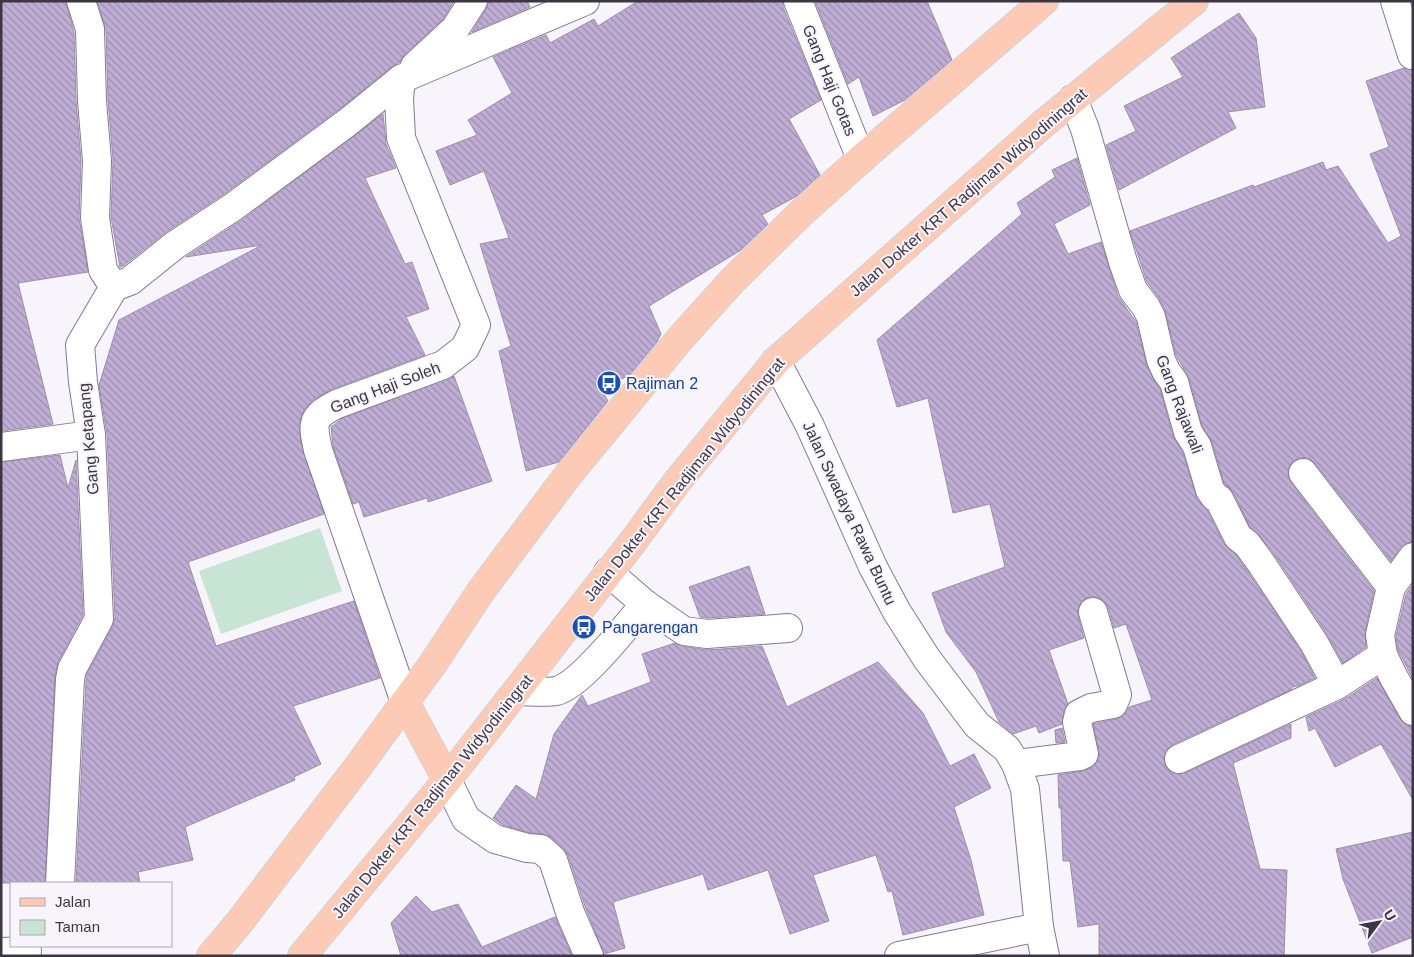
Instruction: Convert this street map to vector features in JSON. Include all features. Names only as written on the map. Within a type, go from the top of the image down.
[{"type":"main road","name":"Jalan Dokter KRT Radjiman Widyodiningrat","points":[[302,956],[448,780],[676,484],[776,361],[1035,131],[1194,1]]},
{"type":"main road","points":[[211,956],[310,830],[405,702],[482,591],[568,475],[678,340],[732,281],[800,214],[1033,5]]},
{"type":"main road","points":[[405,702],[448,780]]},
{"type":"street","points":[[81,1],[90,29],[92,101],[97,160],[96,218],[103,270],[114,287],[130,281],[175,246],[233,207],[402,79],[455,29],[472,1]]},
{"type":"street","points":[[402,79],[585,1]]},
{"type":"street","name":"Gang Haji Gotas","points":[[798,1],[861,159]]},
{"type":"street","points":[[1395,1],[1412,55]]},
{"type":"street","name":"Gang Haji Soleh","points":[[402,79],[399,99],[401,138],[476,326],[465,348],[443,365],[337,404],[322,412],[314,422],[318,450],[405,702]]},
{"type":"street","name":"Gang Rajawali","points":[[1073,99],[1085,129],[1123,262],[1133,290],[1151,317],[1161,360],[1174,382],[1188,432],[1198,446],[1210,490],[1219,499],[1238,537],[1254,552],[1308,635],[1337,685]]},
{"type":"street","name":"Gang Ketapang","points":[[60,882],[70,679],[72,669],[99,619],[91,435],[83,382],[80,345],[114,287]]},
{"type":"street","name":"Jalan Swadaya Rawa Buntu","points":[[776,361],[810,426],[873,567],[897,612],[926,659],[977,725],[1007,749],[1016,764],[1025,789],[1038,927],[1045,956]]},
{"type":"street","points":[[1,446],[91,435]]},
{"type":"street","points":[[1303,473],[1391,588]]},
{"type":"street","points":[[1413,557],[1391,588],[1380,635],[1384,655],[1393,676],[1413,711]]},
{"type":"street","points":[[608,572],[645,604],[684,631],[707,634],[788,628]]},
{"type":"street","points":[[516,691],[555,691],[571,685],[645,604]]},
{"type":"street","points":[[1016,764],[1084,754],[1077,722],[1079,714],[1091,708],[1113,704],[1117,695],[1093,612]]},
{"type":"street","points":[[1179,759],[1337,685],[1384,655]]},
{"type":"street","points":[[448,780],[466,819],[495,840],[527,848],[541,849],[553,860],[571,915],[589,956]]},
{"type":"street","points":[[899,956],[1038,927]]},
{"type":"green space","points":[[320,528],[342,591],[221,634],[199,571]]},
{"type":"building","points":[[1,1],[66,1],[74,32],[76,101],[81,161],[79,218],[88,272],[18,283],[53,424],[1,431]]},
{"type":"building","points":[[97,1],[454,1],[443,19],[404,55],[400,62],[224,194],[166,232],[120,267],[111,217],[113,160],[108,100],[106,29]]},
{"type":"building","points":[[489,1],[527,1],[530,7],[472,32]]},
{"type":"building","points":[[638,1],[783,1],[783,7],[821,100],[789,119],[820,175],[797,196],[762,215],[768,224],[741,250],[649,306],[661,334],[657,342],[629,376],[600,387],[608,401],[559,462],[526,471],[499,351],[511,346],[480,244],[509,238],[484,171],[450,185],[436,151],[477,135],[468,120],[512,93],[493,57],[546,35],[550,43],[594,19],[598,26]]},
{"type":"building","points":[[815,1],[927,1],[952,60],[905,100],[873,116],[859,77],[848,84]]},
{"type":"building","points":[[1239,13],[1256,38],[1265,107],[1228,112],[1236,128],[1119,190],[1106,145],[1136,131],[1124,106],[1183,77],[1171,58]]},
{"type":"building","points":[[1404,68],[1413,70],[1413,542],[1406,543],[1401,547],[1391,561],[1315,463],[1308,458],[1300,458],[1293,461],[1289,467],[1288,475],[1291,483],[1374,591],[1365,632],[1366,647],[1343,663],[1327,634],[1274,554],[1250,527],[1233,492],[1224,483],[1212,442],[1202,426],[1189,378],[1176,355],[1165,310],[1147,282],[1130,231],[1253,185],[1254,187],[1323,162],[1326,170],[1338,166],[1388,243],[1401,236],[1370,154],[1389,147],[1366,81]]},
{"type":"building","points":[[383,114],[386,144],[396,168],[365,178],[405,264],[412,262],[429,309],[406,317],[425,355],[330,390],[313,400],[304,410],[299,424],[301,443],[324,514],[188,562],[216,646],[354,601],[380,678],[293,706],[321,764],[294,777],[295,780],[185,827],[193,860],[138,872],[140,882],[76,882],[87,674],[113,626],[115,618],[107,434],[99,385],[119,320],[262,245],[186,257],[242,220]]},
{"type":"building","points":[[1077,158],[1090,205],[1054,224],[1068,254],[1101,242],[1118,296],[1136,322],[1147,366],[1160,389],[1173,436],[1183,453],[1197,499],[1207,510],[1224,544],[1236,555],[1301,651],[1315,678],[1292,687],[1292,689],[1172,745],[1164,757],[1165,765],[1170,771],[1177,774],[1185,773],[1291,724],[1291,738],[1233,763],[1260,869],[1287,870],[1284,956],[1099,956],[1099,924],[1078,927],[1070,861],[1063,861],[1058,775],[1082,771],[1091,768],[1096,763],[1099,751],[1093,724],[1116,719],[1123,716],[1129,707],[1152,700],[1126,624],[1114,628],[1108,607],[1104,601],[1097,597],[1089,597],[1082,601],[1078,608],[1078,616],[1084,638],[1049,650],[1068,704],[1064,710],[1062,724],[1039,733],[1036,726],[1013,734],[999,722],[976,672],[946,632],[932,593],[1005,567],[990,504],[953,513],[928,398],[897,407],[877,340],[1022,214],[1017,203],[1055,177],[1052,170]]},
{"type":"building","points":[[454,376],[492,481],[428,502],[427,498],[364,517],[359,502],[353,504],[333,446],[331,427],[343,418]]},
{"type":"building","points":[[60,455],[68,488],[76,460],[83,615],[58,662],[55,676],[45,882],[1,883],[1,462]]},
{"type":"building","points":[[749,566],[765,614],[700,617],[689,587]]},
{"type":"building","points":[[1413,584],[1413,679],[1398,650],[1396,636],[1406,594]]},
{"type":"building","points":[[675,643],[708,650],[762,646],[787,707],[878,662],[923,713],[950,766],[974,754],[991,788],[954,807],[971,860],[984,915],[903,935],[892,891],[888,892],[876,855],[813,875],[829,921],[790,934],[768,870],[708,890],[703,874],[613,902],[625,948],[604,954],[586,909],[568,855],[564,849],[551,837],[503,825],[493,818],[516,785],[536,799],[554,734],[582,695],[588,706],[651,682],[642,654]]},
{"type":"building","points":[[1377,678],[1400,719],[1406,725],[1413,727],[1413,800],[1381,744],[1335,767],[1315,728],[1309,731],[1306,717],[1345,699]]},
{"type":"building","points":[[1062,728],[1065,742],[1056,743],[1055,730]]},
{"type":"building","points":[[1413,832],[1413,937],[1372,953],[1343,879],[1336,849]]},
{"type":"building","points":[[416,896],[432,912],[458,904],[482,947],[555,917],[572,956],[401,956],[391,923]]},
{"type":"place","name":"Rajiman 2","points":[[609,383]]},
{"type":"place","name":"Pangarengan","points":[[584,627]]}]
